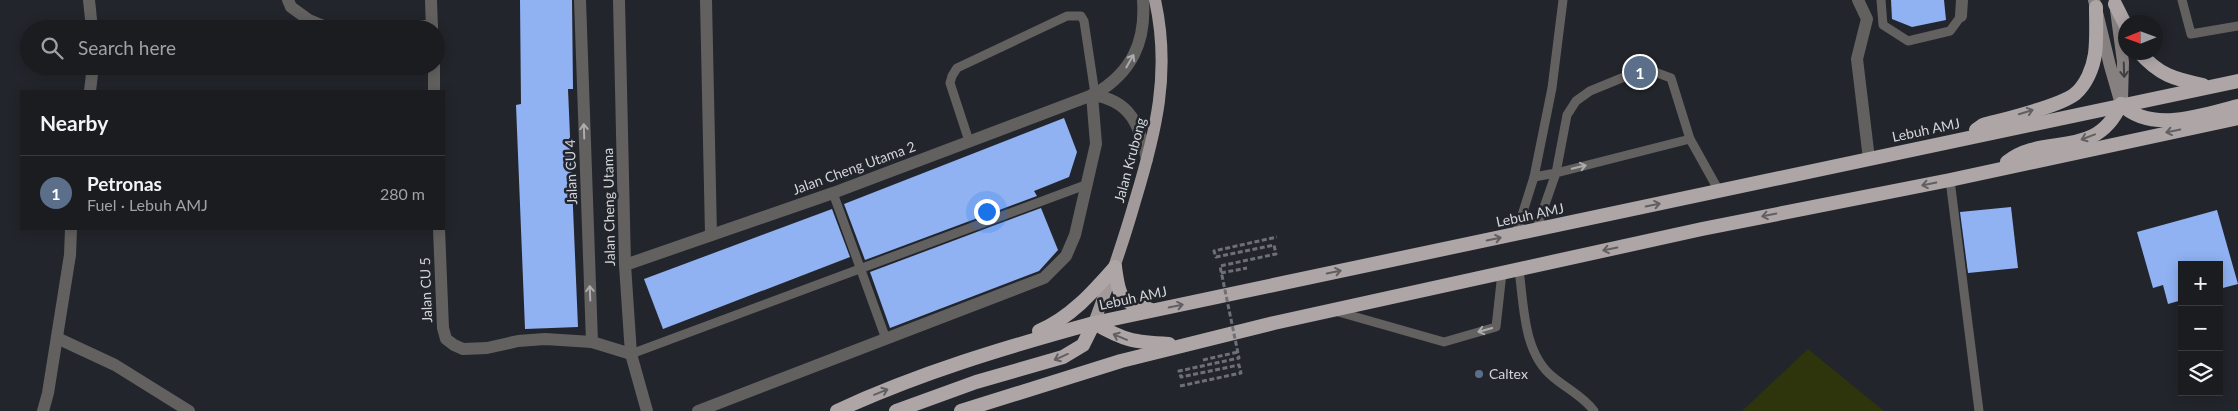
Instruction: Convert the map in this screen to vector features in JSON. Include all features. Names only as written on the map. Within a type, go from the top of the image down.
[{"type":"highway","points":[[2115,2],[2121,15]]},
{"type":"highway","points":[[1966,138],[1983,125],[2060,102],[2075,94],[2085,83],[2092,68],[2095,54],[2095,4]]},
{"type":"highway","points":[[2145,60],[2150,66],[2164,75],[2212,86]]},
{"type":"highway","name":"Lebuh AMJ","points":[[837,411],[924,374],[1094,323],[2121,104],[2238,81]]},
{"type":"highway","points":[[1998,169],[2012,158],[2028,152],[2074,142],[2098,133],[2109,125],[2121,104],[2129,112],[2141,118],[2167,120],[2199,116],[2238,106]]},
{"type":"highway","points":[[961,411],[1121,361],[1183,344],[1331,310],[1702,229],[1950,180],[2238,118]]},
{"type":"highway","points":[[1115,267],[1119,292],[1131,305],[1155,310]]},
{"type":"highway","points":[[983,356],[1051,326],[1086,300],[1115,267]]},
{"type":"highway","points":[[896,411],[976,382],[1063,357],[1082,344],[1094,323],[1119,337],[1137,342],[1183,344]]},
{"type":"main road","name":"Jalan Krubong","points":[[1094,323],[1115,267],[1147,160],[1157,119],[1163,63],[1155,0]]},
{"type":"main road","points":[[2115,2],[2124,62],[2121,104]]},
{"type":"main road","points":[[2095,4],[2121,104]]},
{"type":"street","points":[[89,0],[91,20]]},
{"type":"street","points":[[288,0],[291,7],[308,20]]},
{"type":"street","points":[[431,0],[432,20]]},
{"type":"street","name":"Jalan CU 4","points":[[580,0],[592,342]]},
{"type":"street","name":"Jalan Cheng Utama","points":[[619,0],[625,265],[631,354],[647,411]]},
{"type":"street","points":[[706,0],[711,235]]},
{"type":"street","name":"Jalan Cheng Utama 2","points":[[625,265],[833,193],[1093,94],[1111,84],[1130,62],[1142,31],[1143,0]]},
{"type":"street","points":[[1858,0],[1867,19],[1857,59],[1869,159]]},
{"type":"street","points":[[1961,16],[1962,0]]},
{"type":"street","points":[[90,90],[92,75]]},
{"type":"street","points":[[434,75],[434,90]]},
{"type":"street","points":[[698,411],[1044,278],[1059,265],[1071,246],[1088,184],[1096,144],[1093,94],[1124,107],[1140,130],[1147,160]]},
{"type":"street","points":[[43,411],[48,393],[70,256],[71,230]]},
{"type":"street","name":"Jalan CU 5","points":[[439,230],[443,328],[446,339],[454,345],[475,350],[518,341],[545,339],[592,342]]},
{"type":"street","points":[[57,338],[115,365],[189,411]]},
{"type":"street","points":[[592,342],[631,354]]},
{"type":"lane","points":[[1516,234],[1534,177],[1552,88],[1563,0]]},
{"type":"lane","points":[[1881,0],[1883,25],[1908,41],[1950,31],[1961,16]]},
{"type":"lane","points":[[2182,0],[2191,34],[2238,26]]},
{"type":"lane","points":[[969,141],[950,83],[957,68],[1067,16],[1081,16],[1084,21],[1093,94]]},
{"type":"lane","points":[[1536,230],[1556,173],[1567,114],[1576,101],[1590,91],[1629,76],[1652,71],[1671,78],[1690,138],[1718,191]]},
{"type":"lane","points":[[1534,177],[1690,138]]},
{"type":"lane","points":[[1950,180],[1979,411]]},
{"type":"lane","points":[[631,354],[1088,184]]},
{"type":"lane","points":[[833,193],[886,339]]},
{"type":"lane","points":[[1519,270],[1534,354],[1552,377],[1583,399],[1594,411]]},
{"type":"lane","points":[[1331,310],[1444,342],[1496,327],[1502,273]]},
{"type":"path","points":[[1180,386],[1240,373],[1239,365],[1181,377],[1179,371],[1239,358],[1220,266],[1276,254],[1274,245],[1216,257],[1214,251],[1277,237]]},
{"type":"path","points":[[1221,273],[1247,268]]},
{"type":"path","points":[[1203,360],[1238,352]]},
{"type":"green space","points":[[1808,349],[1884,411],[1742,411]]},
{"type":"building","points":[[520,0],[572,0],[573,89],[568,89],[578,327],[525,329],[516,105],[521,104]]},
{"type":"building","points":[[1891,0],[1944,0],[1946,20],[1912,27],[1892,19]]},
{"type":"building","points":[[1064,118],[1077,152],[1069,177],[1034,191],[1037,196],[865,260],[844,204]]},
{"type":"building","points":[[2011,207],[2018,268],[1968,273],[1960,212]]},
{"type":"building","points":[[1041,208],[1058,250],[1039,271],[890,328],[870,272]]},
{"type":"building","points":[[832,209],[850,257],[663,329],[644,279]]},
{"type":"building","points":[[2217,210],[2238,284],[2223,288],[2223,261],[2178,261],[2178,301],[2168,304],[2163,285],[2153,288],[2137,232]]},
{"type":"place","name":"Petronas","points":[[1640,72]]},
{"type":"place","name":"Caltex","points":[[1479,374]]}]
